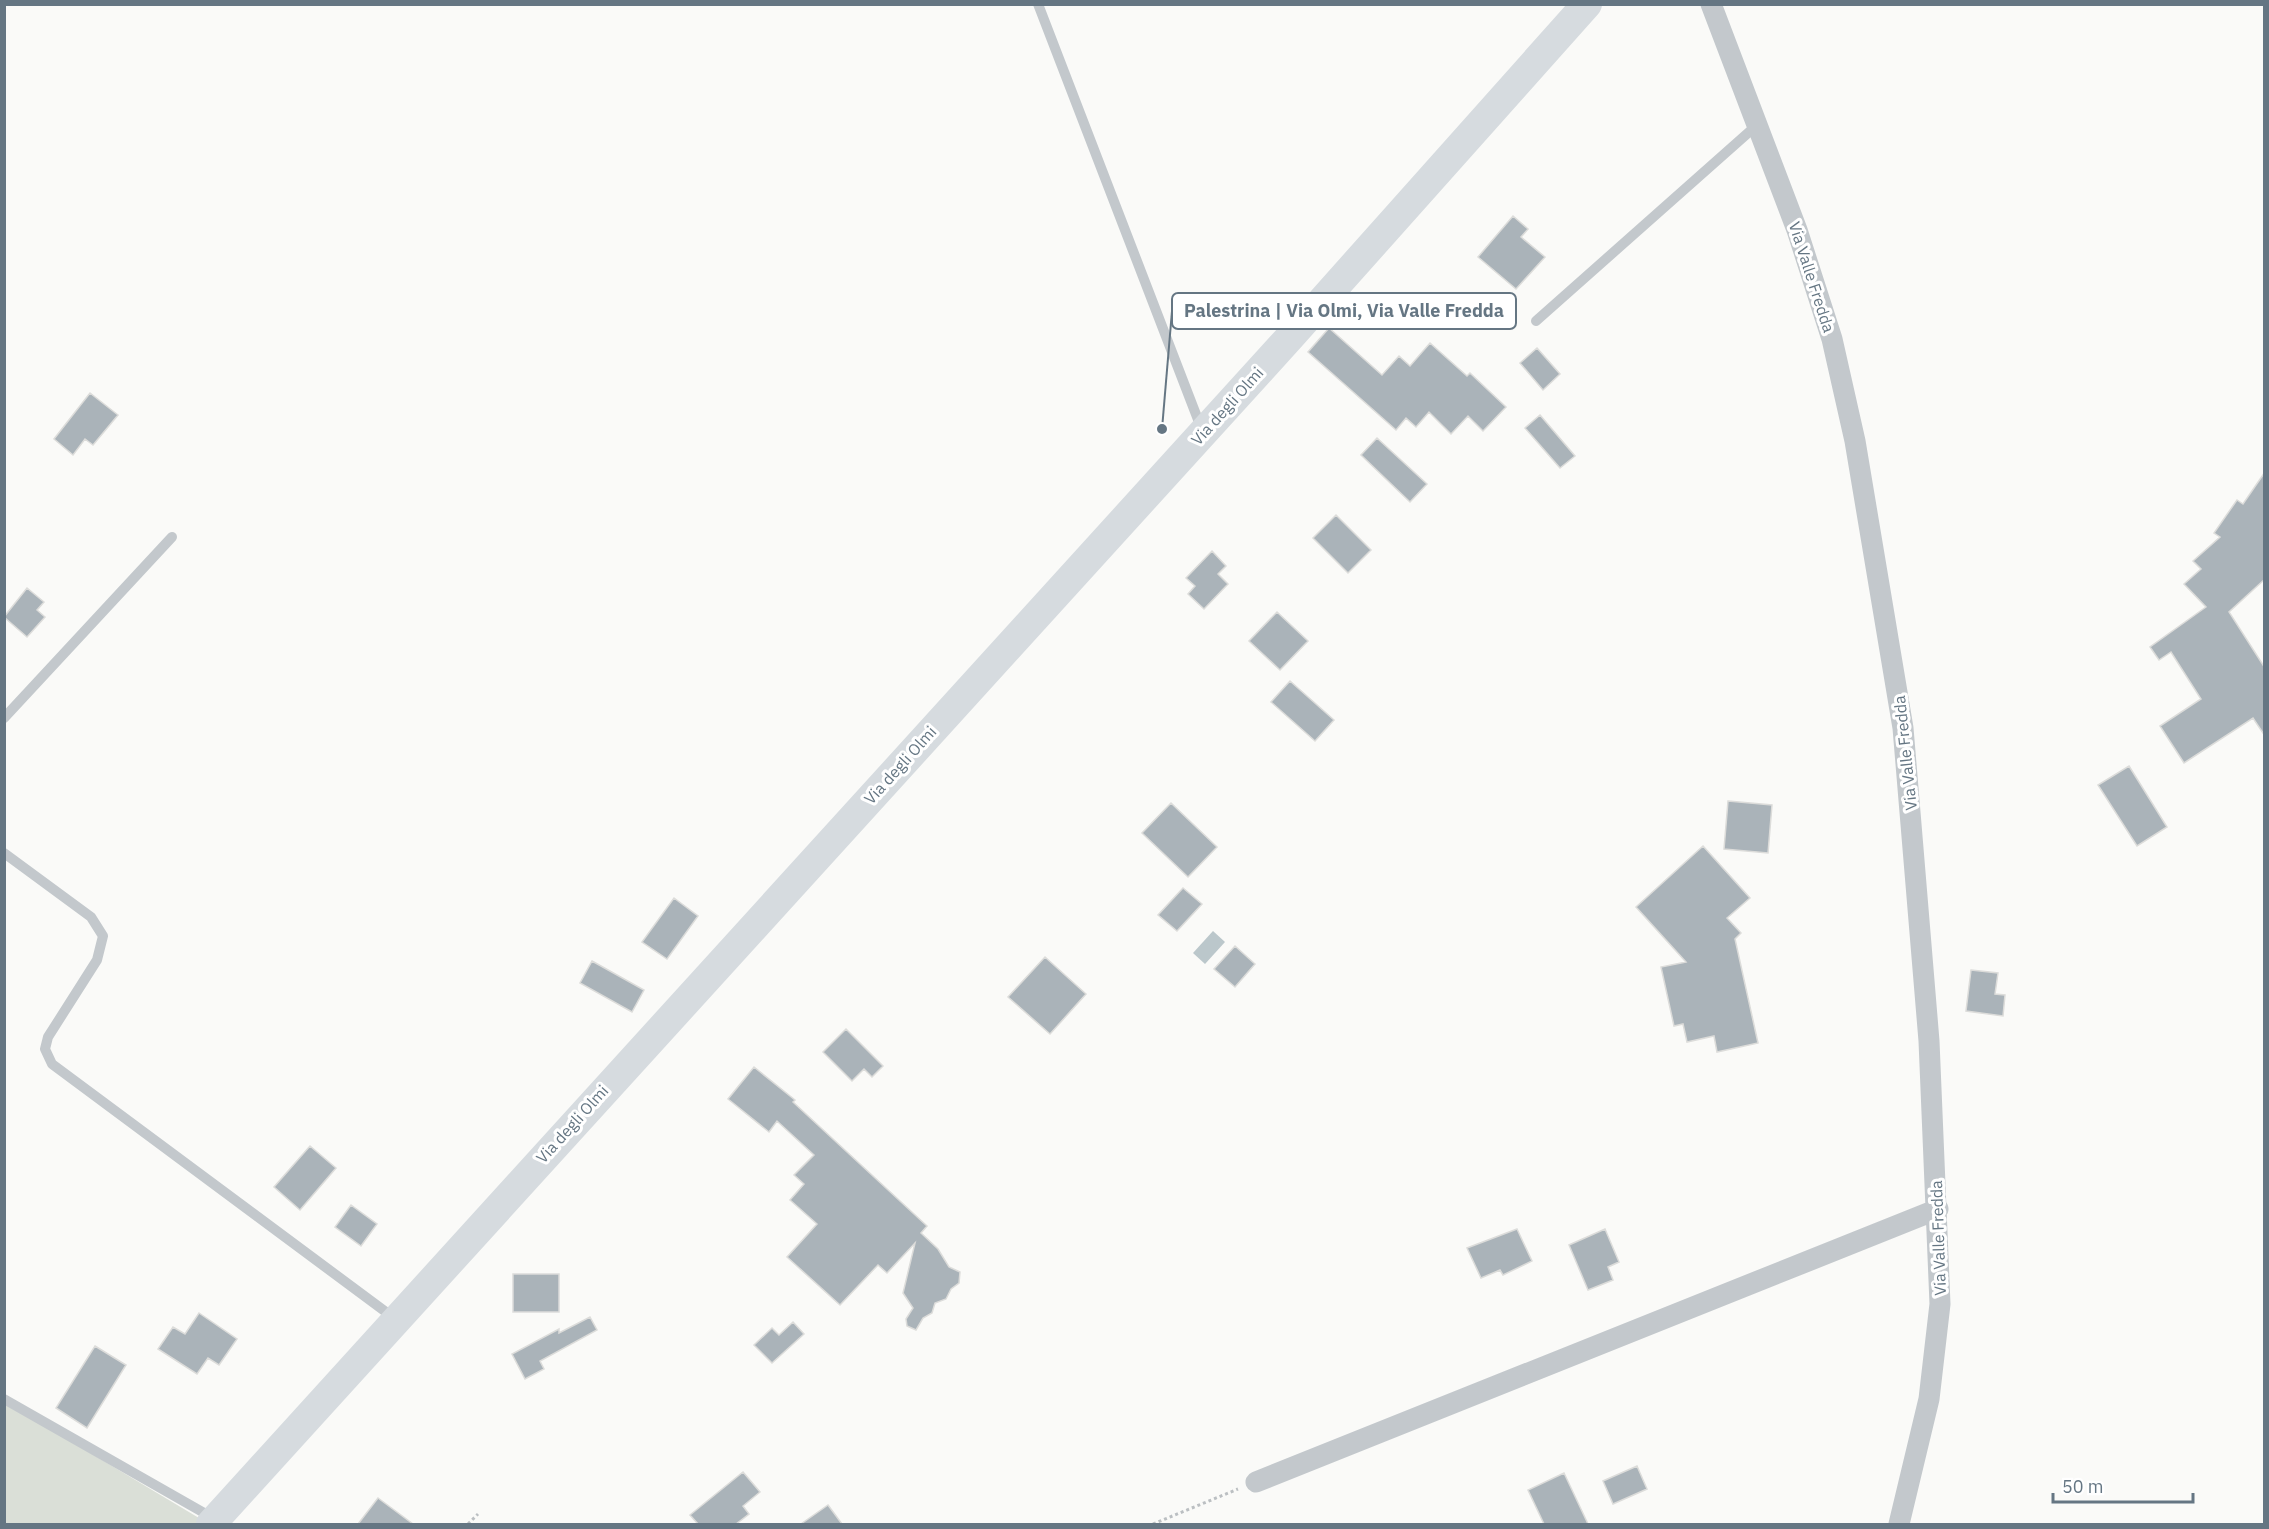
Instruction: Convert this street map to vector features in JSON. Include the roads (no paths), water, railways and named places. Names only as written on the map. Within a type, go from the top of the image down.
[{"type":"street","name":"Via degli Olmi","points":[[213,1522],[1203,432],[1587,4]]},
{"type":"street","name":"Via Valle Fredda","points":[[1711,4],[1797,230],[1832,339],[1855,441],[1898,686],[1908,768],[1926,1005],[1938,1209],[1940,1294],[1938,1335],[1927,1411],[1899,1524]]},
{"type":"street","points":[[1256,1482],[1938,1209]]},
{"type":"lane","points":[[1038,4],[1203,432]]},
{"type":"lane","points":[[1536,321],[1757,125]]},
{"type":"lane","points":[[4,718],[172,537]]},
{"type":"lane","points":[[4,853],[95,921],[103,936],[97,960],[48,1037],[45,1049],[52,1064],[396,1319]]},
{"type":"lane","points":[[4,1399],[213,1522]]},
{"type":"place","name":"Palestrina | Via Olmi, Via Valle Fredda","points":[[1162,429]]}]
